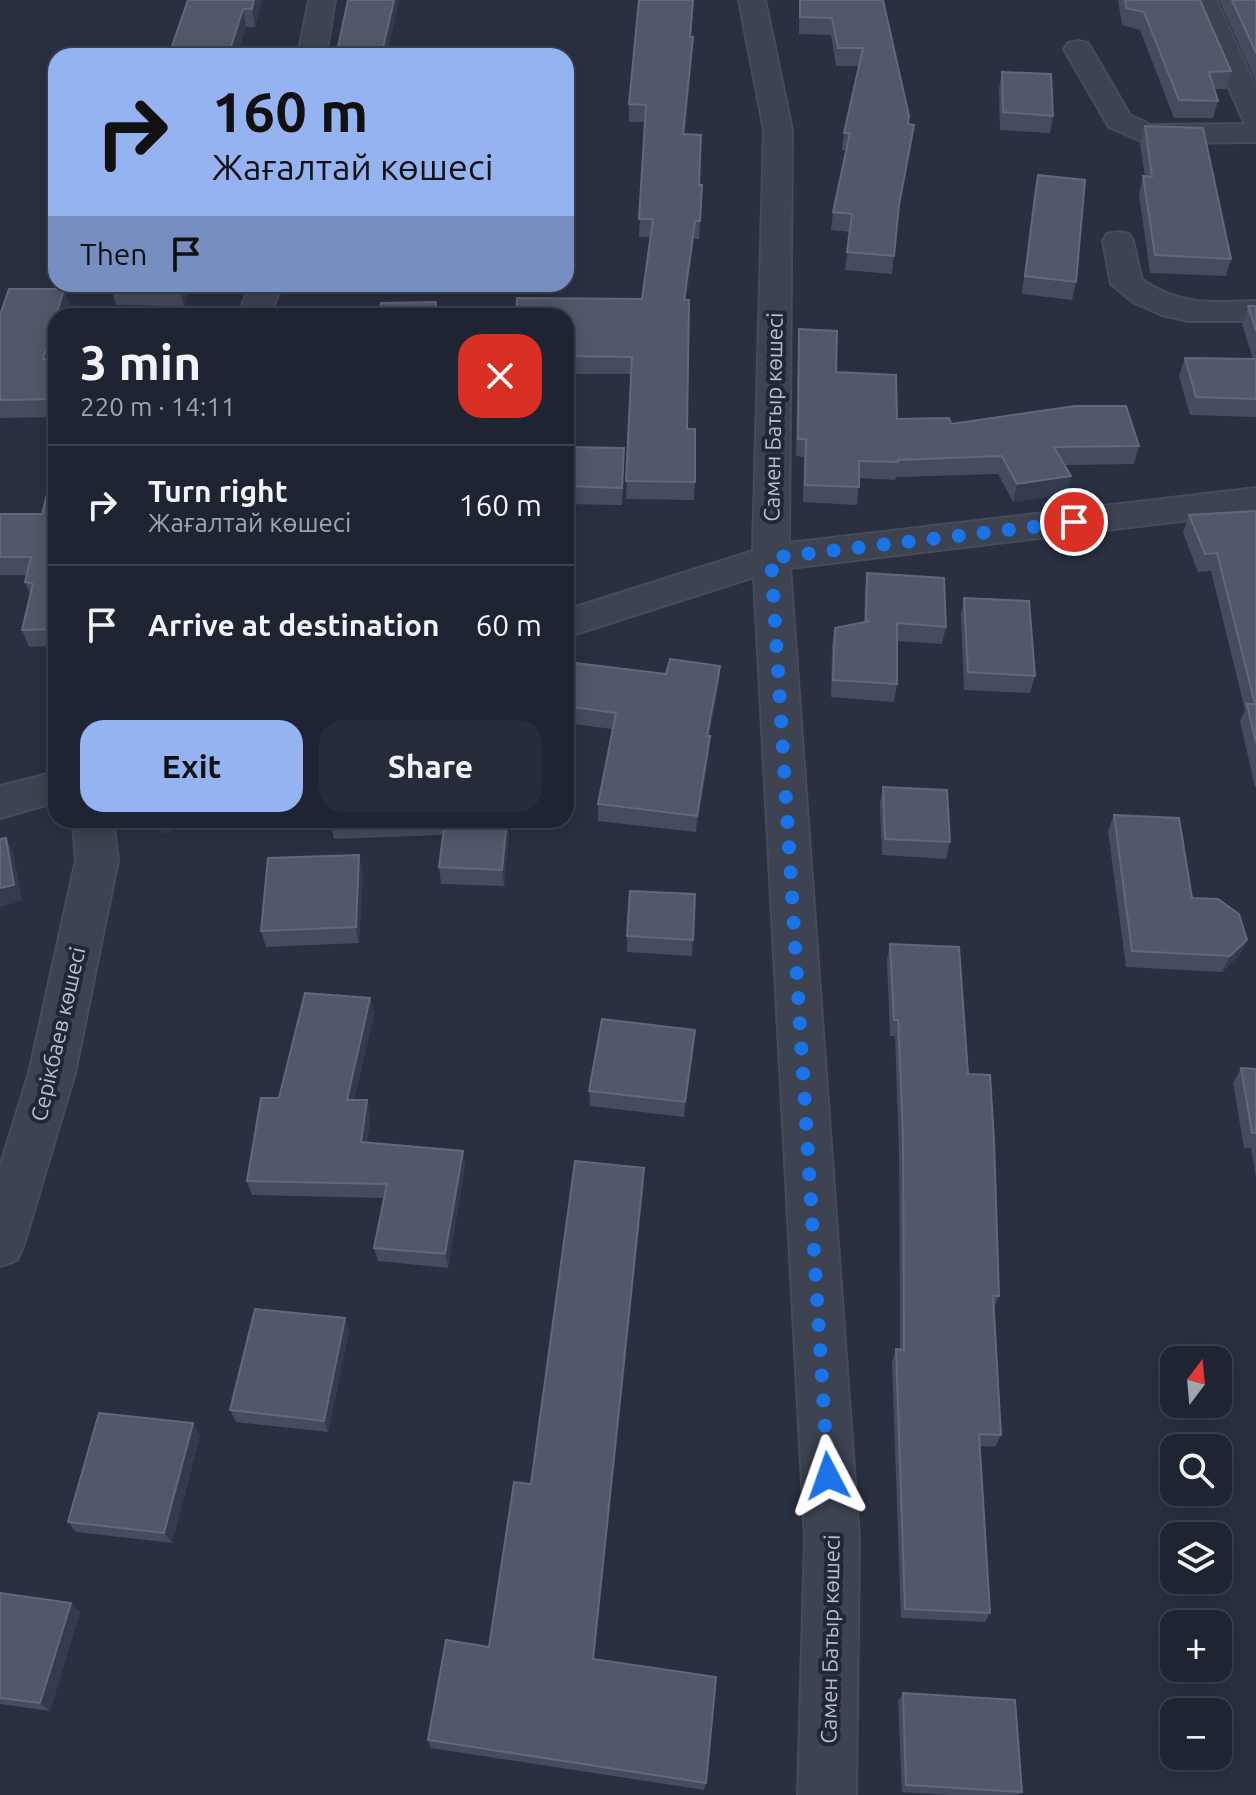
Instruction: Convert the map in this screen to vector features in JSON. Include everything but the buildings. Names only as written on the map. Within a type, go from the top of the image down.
[{"type":"street","points":[[313,48],[322,0]]},
{"type":"street","name":"Самен Батыр көшесі","points":[[752,0],[778,130],[771,558],[832,1539],[827,1795]]},
{"type":"street","points":[[1203,0],[1256,120]]},
{"type":"street","points":[[1078,49],[1119,121],[1146,134],[1256,133]]},
{"type":"street","points":[[1118,241],[1127,284],[1168,309],[1200,313],[1256,311]]},
{"type":"street","points":[[574,621],[771,558],[1256,500]]},
{"type":"street","points":[[0,802],[48,789]]},
{"type":"street","name":"Серікбаев көшесі","points":[[0,1244],[52,1073],[97,860],[94,828]]},
{"type":"route","points":[[828,1476],[771,558],[1074,522]]}]
